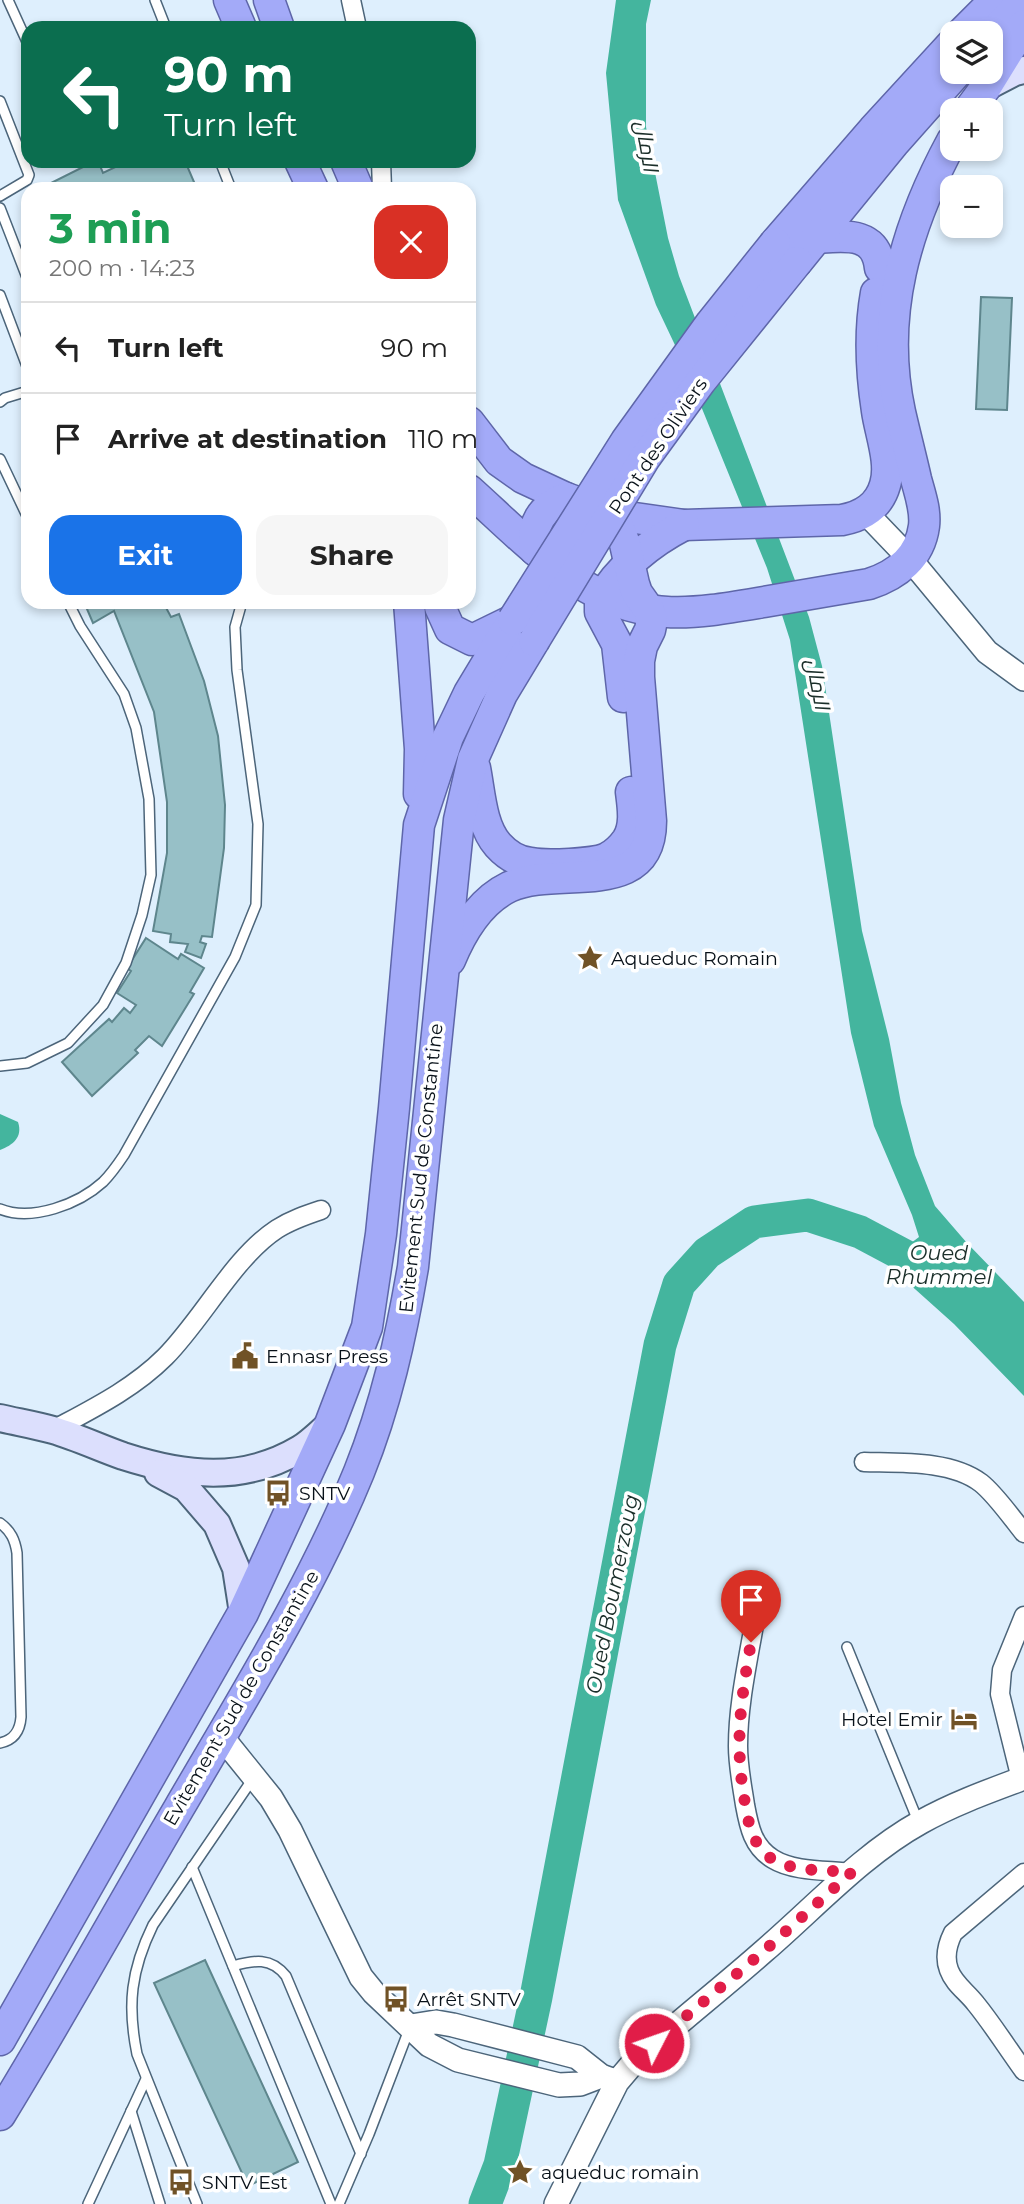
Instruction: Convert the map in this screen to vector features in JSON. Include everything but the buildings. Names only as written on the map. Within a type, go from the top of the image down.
[{"type":"highway","points":[[229,0],[238,21]]},
{"type":"highway","points":[[974,21],[995,0]]},
{"type":"highway","points":[[1003,22],[1024,0]]},
{"type":"highway","points":[[979,98],[1024,25]]},
{"type":"highway","points":[[786,253],[873,130],[940,57]]},
{"type":"highway","points":[[817,238],[894,143],[946,84]]},
{"type":"highway","points":[[476,431],[499,461],[523,478],[566,498],[614,515],[684,525],[854,516],[878,500],[886,484],[884,449],[872,378],[871,342],[873,306],[880,268],[906,195],[940,140]]},
{"type":"highway","points":[[476,496],[535,550],[576,580],[603,596],[637,608],[671,613],[706,611],[869,584],[898,570],[910,559],[919,544],[924,518],[897,395],[892,321],[900,275],[918,214],[943,161]]},
{"type":"highway","points":[[786,253],[817,238],[854,237],[872,246],[880,268]]},
{"type":"highway","name":"Pont des Oliviers","points":[[513,620],[626,440],[712,323],[786,253]]},
{"type":"highway","name":"Pont des Oliviers","points":[[534,641],[652,449],[786,253]]},
{"type":"highway","points":[[535,550],[535,528],[539,517],[546,509],[566,498]]},
{"type":"highway","points":[[442,980],[463,932],[474,915],[508,887],[532,880],[612,874],[626,870],[638,861],[647,849],[651,836],[651,821],[639,669],[642,646],[651,625],[649,610],[637,593],[622,534],[614,515]]},
{"type":"highway","points":[[473,759],[487,827],[500,848],[509,855],[531,863],[593,862],[612,855],[627,839],[633,812],[621,667],[617,644],[600,612],[599,604],[629,565],[655,542],[684,525]]},
{"type":"highway","points":[[410,609],[420,749],[419,825]]},
{"type":"highway","points":[[442,609],[450,629],[472,640],[513,620]]},
{"type":"highway","name":"Evitement Sud de Constantine","points":[[0,2040],[243,1613],[330,1424],[367,1327],[381,1234],[393,1121],[419,825],[448,737],[469,693],[513,620]]},
{"type":"highway","name":"Evitement Sud de Constantine","points":[[0,2115],[221,1736],[316,1567],[359,1471],[400,1340],[413,1267],[459,820],[473,759],[502,694],[534,641]]},
{"type":"main road","points":[[979,98],[1015,72],[1024,70]]},
{"type":"main road","points":[[0,1418],[53,1430],[125,1457],[186,1488],[217,1524],[236,1568],[243,1613]]},
{"type":"main road","points":[[125,1457],[210,1474],[243,1472],[274,1463],[303,1448],[330,1424]]},
{"type":"street","points":[[351,0],[356,21]]},
{"type":"street","points":[[854,516],[910,559],[987,652],[1024,679]]},
{"type":"street","points":[[53,1430],[98,1406],[142,1377],[181,1341],[258,1244],[277,1229],[321,1210]]},
{"type":"street","points":[[864,1462],[914,1463],[959,1471],[981,1483],[1024,1533]]},
{"type":"street","points":[[221,1736],[271,1798],[290,1830],[361,1977],[390,2009],[429,2045],[458,2060],[559,2085],[580,2084],[609,2079],[634,2062],[852,1872],[919,1823],[960,1803],[1023,1779],[1000,1694],[1002,1670],[1024,1616]]},
{"type":"street","points":[[755,1619],[738,1727],[739,1767],[750,1829],[755,1842],[764,1852],[787,1866],[852,1872]]},
{"type":"street","points":[[1024,1873],[953,1933],[946,1958],[955,1982],[974,2001],[1024,2071]]},
{"type":"street","points":[[411,2026],[436,2022],[567,2055],[586,2062],[609,2079]]},
{"type":"street","points":[[555,2204],[609,2079]]},
{"type":"lane","points":[[8,0],[21,29]]},
{"type":"lane","points":[[155,0],[163,21]]},
{"type":"lane","points":[[0,101],[21,148]]},
{"type":"lane","points":[[0,196],[21,184]]},
{"type":"lane","points":[[0,208],[21,262]]},
{"type":"lane","points":[[0,295],[21,350]]},
{"type":"lane","points":[[0,401],[21,393]]},
{"type":"lane","points":[[0,460],[21,504]]},
{"type":"lane","points":[[0,1066],[27,1063],[68,1043],[103,1005],[126,963],[142,915],[151,875],[149,799],[136,728],[124,694],[72,609]]},
{"type":"lane","points":[[0,1209],[7,1212],[49,1212],[82,1197],[104,1181],[124,1155],[235,957],[256,905],[258,824],[237,670],[235,627],[240,609]]},
{"type":"lane","points":[[0,1523],[8,1528],[15,1540],[17,1553],[21,1717],[18,1732],[0,1743]]},
{"type":"lane","points":[[847,1647],[919,1823]]},
{"type":"lane","points":[[197,2204],[137,2054],[131,2028],[134,1975],[153,1925],[254,1776]]},
{"type":"lane","points":[[192,1867],[331,2204]]},
{"type":"lane","points":[[233,1966],[261,1960],[271,1962],[286,1976],[361,2154]]},
{"type":"lane","points":[[339,2204],[411,2026]]},
{"type":"lane","points":[[88,2204],[146,2079]]},
{"type":"lane","points":[[131,2111],[160,2204]]},
{"type":"water","name":"Oued Rhummel","points":[[616,0],[651,0],[646,24],[646,127],[668,238],[679,276],[809,617],[822,666],[862,931],[915,1155],[935,1206],[1024,1302],[1024,1396],[954,1324],[877,1255],[891,1236],[907,1246],[919,1237],[874,1126],[851,1033],[790,640],[767,568],[683,362],[656,305],[618,200],[606,73]]},
{"type":"water","points":[[0,1114],[18,1122],[19,1132],[16,1140],[0,1150]]},
{"type":"waterway","name":"Oued Boumerzoug","points":[[485,2204],[500,2165],[536,1997],[660,1345],[679,1284],[707,1253],[754,1222],[808,1215],[860,1232],[926,1267]]},
{"type":"place","name":"Aqueduc Romain","points":[[590,958]]},
{"type":"place","name":"Ennasr Press","points":[[245,1356]]},
{"type":"place","name":"SNTV","points":[[278,1493]]},
{"type":"place","name":"Hotel Emir","points":[[964,1719]]},
{"type":"place","name":"Arrêt SNTV","points":[[396,1999]]},
{"type":"place","name":"aqueduc romain","points":[[520,2172]]},
{"type":"place","name":"SNTV Est","points":[[181,2182]]},
{"type":"route","points":[[654,2043],[718,1991],[852,1872],[787,1866],[764,1852],[755,1842],[750,1829],[738,1747],[740,1708],[751,1642]]},
{"type":"water label","name":"الرمال","points":[[647,146]]},
{"type":"water label","name":"الرمال","points":[[818,684]]}]
